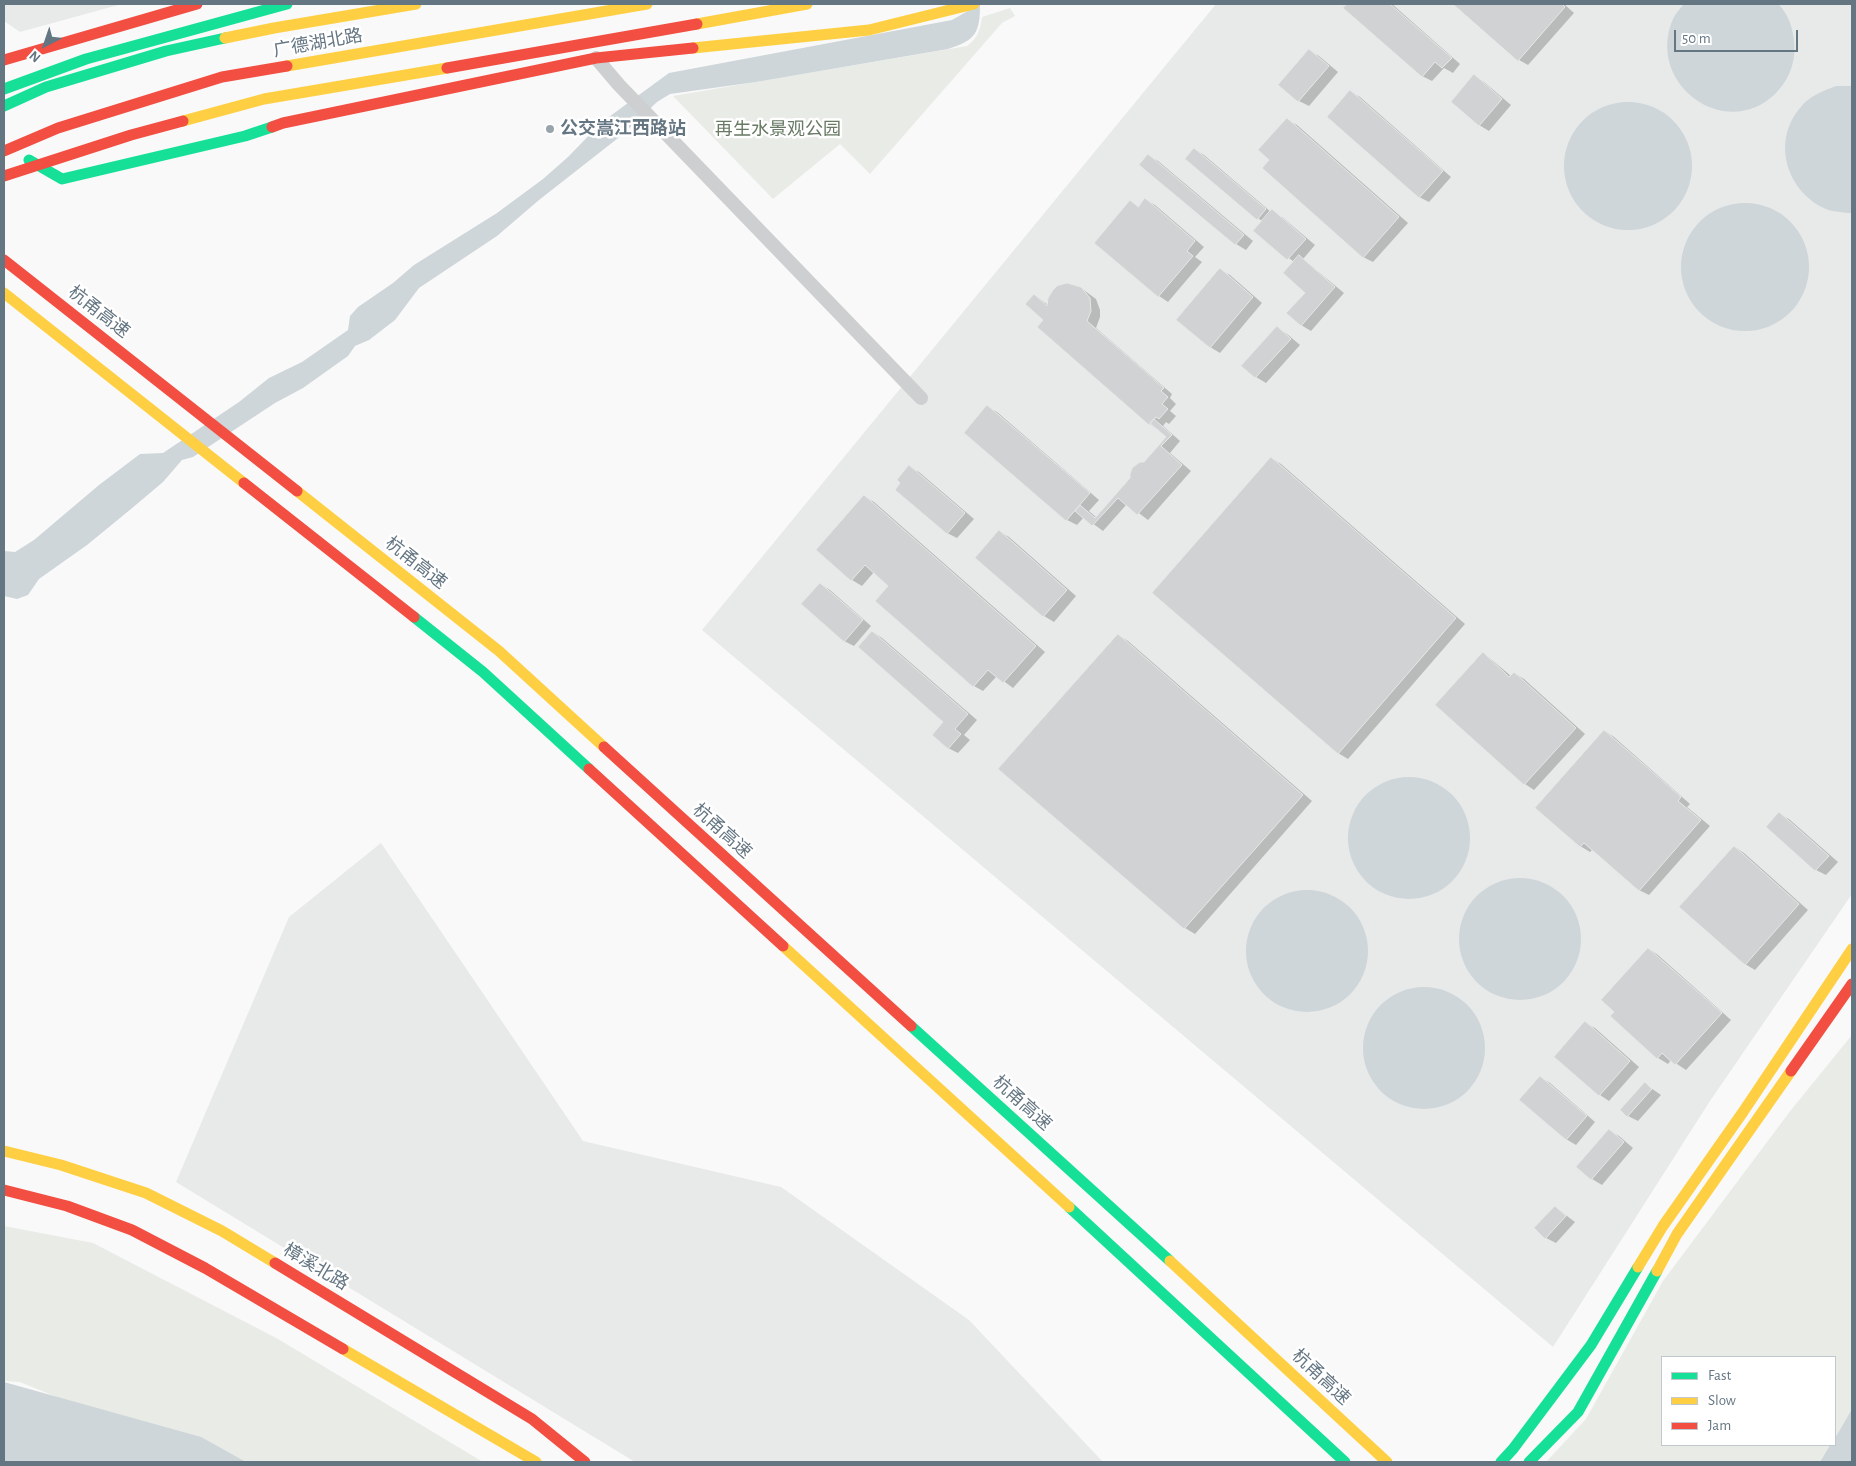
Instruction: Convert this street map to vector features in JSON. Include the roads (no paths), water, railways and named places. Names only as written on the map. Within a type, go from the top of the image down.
[{"type":"main road","points":[[4,60],[197,4]]},
{"type":"main road","points":[[4,89],[86,59],[287,4]]},
{"type":"main road","name":"广德湖北路","points":[[4,106],[46,87],[166,51],[274,28],[416,4]]},
{"type":"main road","name":"广德湖北路","points":[[4,151],[58,128],[222,77],[647,4]]},
{"type":"main road","points":[[4,176],[131,135],[264,99],[807,4]]},
{"type":"main road","points":[[4,146],[62,178],[244,136],[283,123],[596,58],[869,30],[974,4]]},
{"type":"main road","points":[[32,66],[204,14]]},
{"type":"main road","name":"杭甬高速","points":[[4,260],[499,651],[1254,1338],[1387,1462]]},
{"type":"main road","points":[[4,293],[483,672],[1346,1462]]},
{"type":"main road","points":[[1500,1462],[1513,1449],[1591,1345],[1663,1226],[1743,1112],[1852,949]]},
{"type":"main road","points":[[1529,1462],[1578,1412],[1677,1234],[1852,984]]},
{"type":"main road","name":"樟溪北路","points":[[4,1152],[61,1165],[146,1193],[222,1231],[532,1419],[585,1462]]},
{"type":"main road","points":[[4,1190],[67,1206],[132,1230],[205,1268],[536,1462]]},
{"type":"street","points":[[596,58],[619,85],[921,398]]},
{"type":"place","name":"公交嵩江西路站","points":[[550,129]]},
{"type":"park label","name":"再生水景观公园","points":[[778,130]]}]
